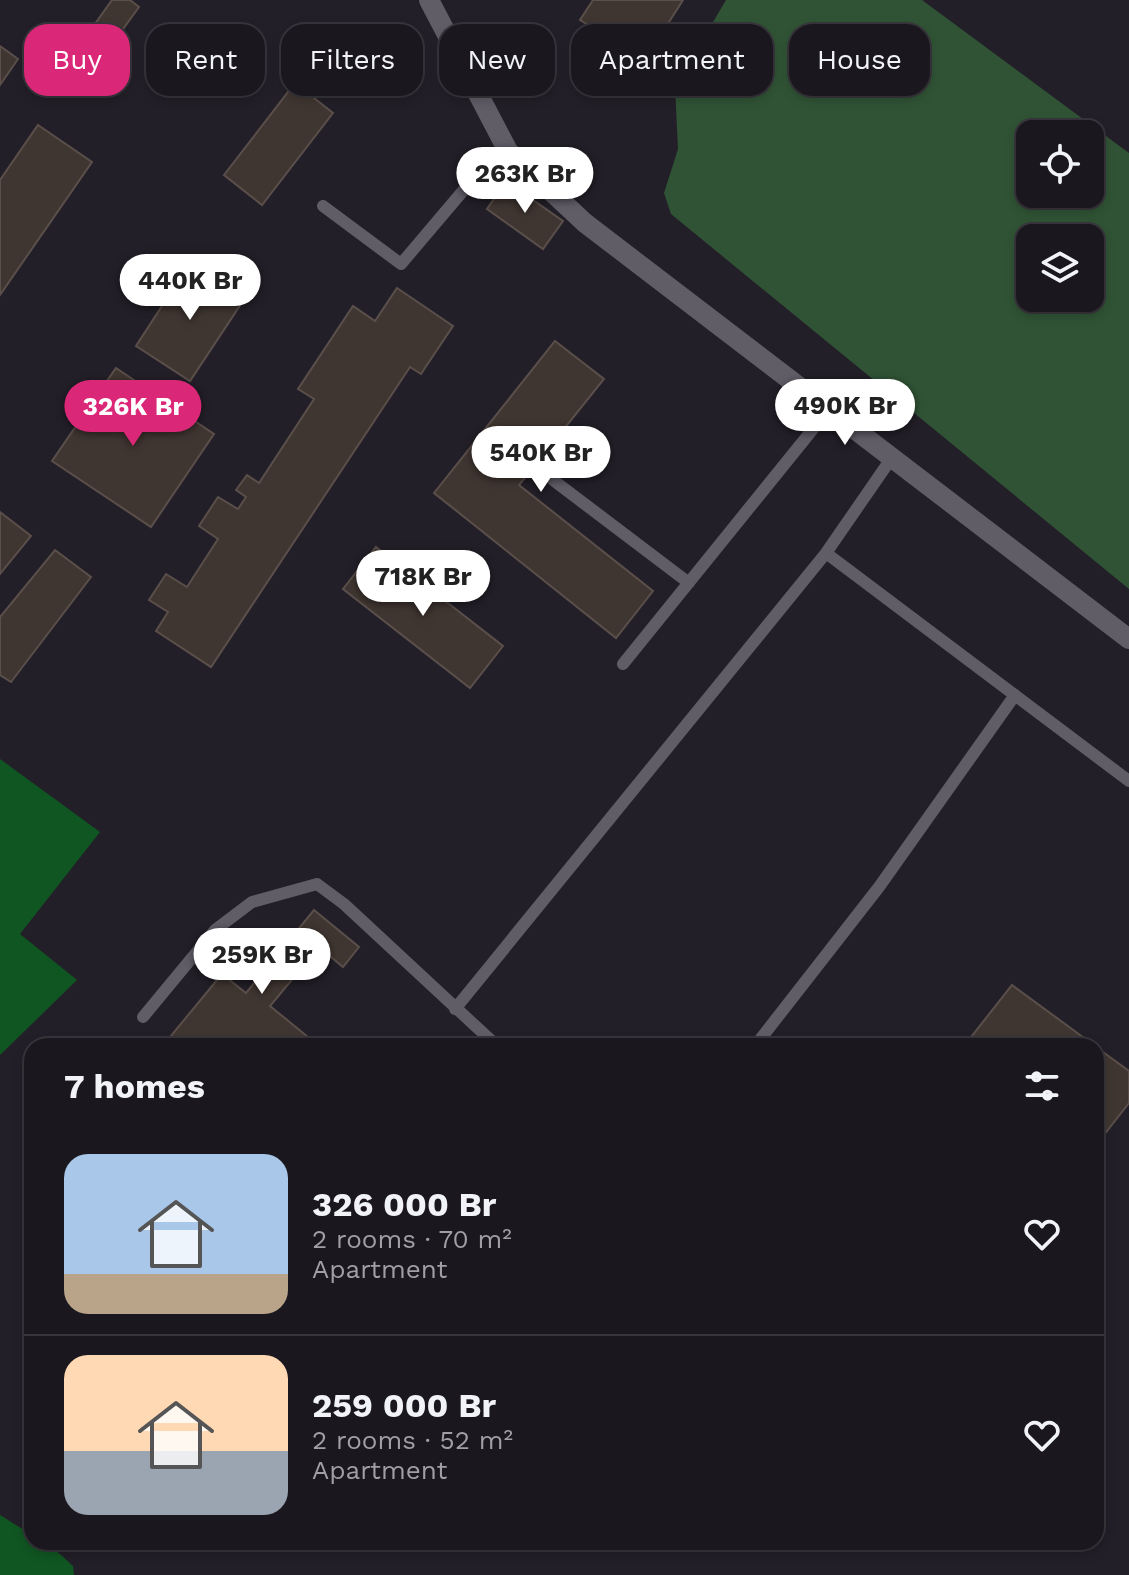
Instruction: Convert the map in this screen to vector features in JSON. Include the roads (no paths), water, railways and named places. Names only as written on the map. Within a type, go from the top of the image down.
[{"type":"street","points":[[429,0],[508,151],[585,223],[1129,639]]},
{"type":"lane","points":[[323,206],[401,264],[479,172],[508,151]]},
{"type":"lane","points":[[623,664],[830,408]]},
{"type":"lane","points":[[455,1009],[826,553],[893,456]]},
{"type":"lane","points":[[553,480],[689,583]]},
{"type":"lane","points":[[826,553],[1129,781]]},
{"type":"lane","points":[[761,1038],[879,887],[1015,695]]},
{"type":"lane","points":[[143,1017],[215,930],[252,902],[317,884],[344,904],[488,1038]]}]
